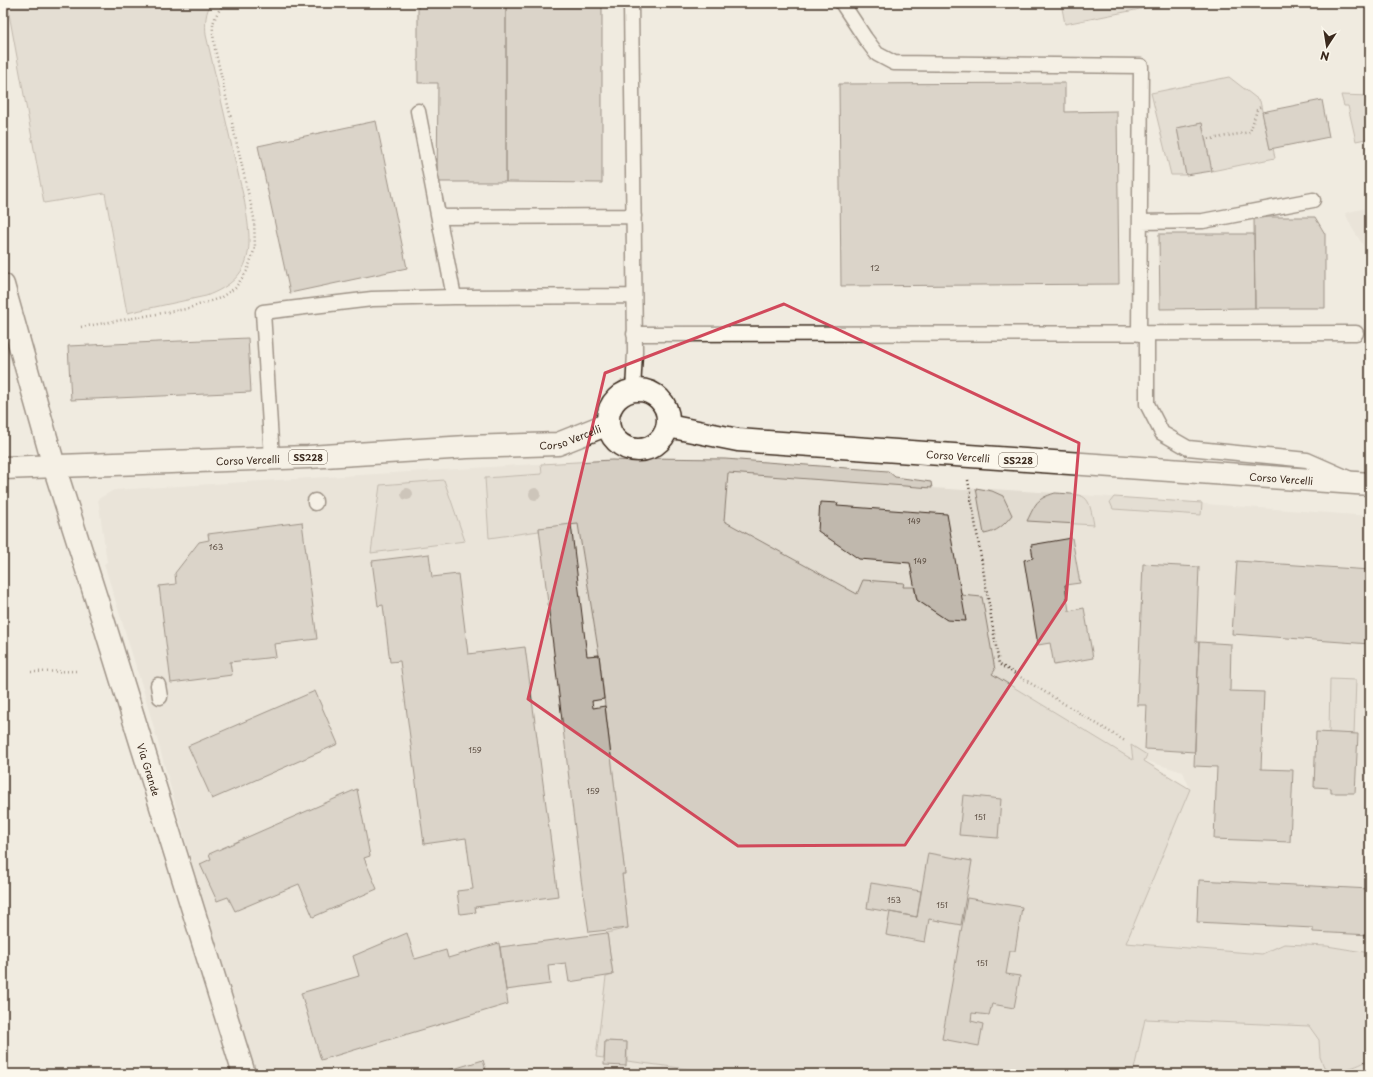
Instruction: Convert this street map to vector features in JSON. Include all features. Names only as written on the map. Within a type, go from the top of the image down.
[{"type":"main road","name":"Via Grande","points":[[3,285],[54,466],[244,1074]]},
{"type":"main road","points":[[633,391],[645,391],[655,395],[663,404],[668,414],[668,426],[659,442],[651,447],[641,450],[623,446],[614,437],[608,424],[609,413],[614,402],[622,394],[633,391]]},
{"type":"main road","name":"Corso Vercelli","points":[[3,468],[272,458],[466,447],[558,444],[608,424]]},
{"type":"main road","name":"Corso Vercelli","points":[[668,426],[738,440],[1366,484]]},
{"type":"lane","points":[[631,3],[634,216],[633,391]]},
{"type":"lane","points":[[842,3],[865,38],[878,54],[894,63],[1141,66],[1140,222],[1143,334],[1147,404],[1162,432],[1188,448],[1307,460],[1366,484]]},
{"type":"lane","points":[[418,111],[454,297]]},
{"type":"lane","points":[[1140,222],[1203,221],[1313,200]]},
{"type":"lane","points":[[438,217],[634,216]]},
{"type":"lane","points":[[272,458],[262,312],[372,299],[634,296]]},
{"type":"lane","points":[[634,334],[1356,333]]},
{"type":"path","points":[[81,327],[186,309],[220,298],[235,288],[247,271],[256,248],[254,218],[215,49],[212,26],[216,14],[224,3]]},
{"type":"path","points":[[1205,140],[1250,132],[1257,110],[1261,106]]},
{"type":"path","points":[[964,456],[999,664],[1125,741]]},
{"type":"path","points":[[31,672],[77,671]]},
{"type":"highlighted area","points":[[784,304],[1079,443],[1066,600],[905,845],[738,846],[528,699],[605,373]]},
{"type":"shaded area","points":[[7,3],[212,3],[207,14],[206,35],[244,199],[249,230],[247,257],[243,269],[235,279],[223,288],[206,296],[127,313],[105,193],[44,203]]},
{"type":"shaded area","points":[[1061,3],[1170,3],[1065,24]]},
{"type":"shaded area","points":[[1229,77],[1260,101],[1270,149],[1273,148],[1275,158],[1212,171],[1202,123],[1177,128],[1186,175],[1171,175],[1151,93]]},
{"type":"shaded area","points":[[1341,95],[1370,96],[1370,138],[1356,141],[1348,106],[1344,106]]},
{"type":"shaded area","points":[[1370,207],[1370,256],[1352,228],[1345,213]]},
{"type":"shaded area","points":[[646,458],[725,459],[889,471],[895,477],[931,482],[932,488],[964,490],[976,488],[1055,493],[1370,516],[1370,953],[1327,946],[1284,944],[1262,954],[1125,943],[1190,789],[1183,772],[1143,760],[1131,746],[1133,760],[992,674],[994,670],[724,521]]},
{"type":"shaded area","points":[[646,458],[725,459],[888,471],[895,477],[931,482],[932,488],[728,473],[724,521],[857,594],[863,580],[904,583],[903,587],[914,587],[917,600],[947,620],[961,595],[982,597],[995,670],[992,674],[1133,760],[1131,745],[1147,755],[1144,761],[1190,789],[1126,943],[1262,954],[1284,944],[1327,946],[1370,953],[1370,1059],[1360,1065],[1347,1069],[1335,1070],[1324,1067],[1320,1057],[1319,1040],[1309,1026],[1145,1019],[1133,1074],[725,1074],[627,1061],[627,1042],[605,1041],[604,1058],[596,1057],[606,977],[613,975],[607,933],[628,928],[622,874],[625,874],[599,655],[578,524],[539,528],[539,531],[489,538],[485,478],[542,474],[541,464],[612,460],[638,461]]},
{"type":"shaded area","points":[[570,462],[599,655],[625,874],[622,874],[628,928],[613,975],[596,1057],[604,1058],[604,1065],[626,1066],[627,1061],[725,1074],[256,1074],[212,934],[143,689],[104,564],[107,562],[98,499],[114,490]]},
{"type":"shaded area","points":[[444,480],[465,541],[371,553],[380,485]]},
{"type":"shaded area","points":[[976,488],[992,491],[1003,496],[1012,515],[1000,528],[993,532],[984,534]]},
{"type":"shaded area","points":[[1055,493],[1074,494],[1085,498],[1090,507],[1094,525],[1027,521],[1037,502],[1044,497]]},
{"type":"shaded area","points":[[1114,497],[1202,503],[1201,515],[1113,509],[1110,502]]},
{"type":"shaded area","points":[[1330,679],[1356,680],[1354,734],[1329,733]]},
{"type":"shaded area","points":[[1145,1019],[1309,1026],[1319,1040],[1320,1057],[1331,1071],[1360,1065],[1370,1059],[1370,1074],[1133,1074]]},
{"type":"building","points":[[418,3],[506,3],[506,182],[437,182],[438,83],[418,83]]},
{"type":"building","points":[[506,3],[602,3],[602,183],[506,182]]},
{"type":"building","points":[[1065,83],[1065,112],[1117,111],[1119,284],[841,286],[839,84]]},
{"type":"building","points":[[1322,100],[1329,137],[1270,149],[1262,112]]},
{"type":"building","points":[[376,121],[407,268],[290,293],[258,146]]},
{"type":"building","points":[[1202,123],[1212,171],[1186,175],[1177,128]]},
{"type":"building","points":[[1254,217],[1315,217],[1325,234],[1325,308],[1255,308]]},
{"type":"building","points":[[1159,234],[1254,234],[1255,308],[1160,309]]},
{"type":"building","points":[[248,338],[251,392],[71,400],[68,346]]},
{"type":"building","points":[[820,502],[838,503],[837,506],[947,514],[966,621],[947,620],[917,600],[910,563],[859,559],[818,531]]},
{"type":"building","points":[[302,522],[317,639],[274,644],[276,657],[230,662],[232,675],[171,683],[159,586],[176,584],[175,573],[199,542],[209,540],[208,534]]},
{"type":"building","points":[[571,524],[587,656],[599,655],[604,699],[592,701],[593,708],[605,706],[625,874],[622,874],[628,928],[589,932],[581,879],[539,528]]},
{"type":"building","points":[[1072,538],[1080,583],[1065,585],[1069,611],[1084,608],[1093,658],[1054,665],[1050,643],[1038,645],[1024,560],[1033,558],[1031,545]]},
{"type":"building","points":[[429,554],[432,577],[458,574],[468,654],[525,647],[558,896],[475,907],[476,912],[460,914],[457,891],[473,889],[466,838],[424,844],[400,661],[390,662],[383,605],[378,606],[372,561]]},
{"type":"building","points":[[1237,561],[1370,570],[1370,644],[1232,634]]},
{"type":"building","points":[[1143,564],[1199,567],[1196,642],[1199,642],[1195,752],[1145,749],[1147,705],[1137,705]]},
{"type":"building","points":[[1199,642],[1231,644],[1230,691],[1264,692],[1261,769],[1293,770],[1290,842],[1214,839],[1217,767],[1194,766]]},
{"type":"building","points":[[315,691],[338,744],[212,799],[188,746]]},
{"type":"building","points":[[1316,732],[1358,734],[1355,793],[1331,793],[1331,788],[1314,787]]},
{"type":"building","points":[[357,789],[370,856],[364,858],[377,889],[313,917],[299,884],[235,911],[228,897],[217,901],[200,864],[211,859],[209,854]]},
{"type":"building","points":[[963,795],[1001,799],[998,838],[959,835]]},
{"type":"building","points":[[928,853],[972,861],[961,925],[929,919],[925,942],[886,935],[890,912],[917,917]]},
{"type":"building","points":[[1199,880],[1370,889],[1370,935],[1313,932],[1313,928],[1197,922]]},
{"type":"building","points":[[871,883],[921,891],[917,917],[867,908]]},
{"type":"building","points":[[967,898],[1022,907],[1015,951],[1010,951],[1006,974],[1020,976],[1014,1008],[992,1004],[989,1015],[972,1013],[971,1021],[983,1024],[979,1046],[942,1039]]},
{"type":"building","points":[[407,933],[415,959],[446,950],[448,958],[499,943],[508,1004],[321,1060],[301,993],[359,976],[353,956]]},
{"type":"building","points":[[607,933],[613,975],[569,982],[566,963],[548,965],[550,984],[506,990],[500,947]]},
{"type":"building","points":[[605,1041],[627,1042],[626,1066],[604,1065]]},
{"type":"building","points":[[483,1060],[487,1074],[437,1074]]}]
